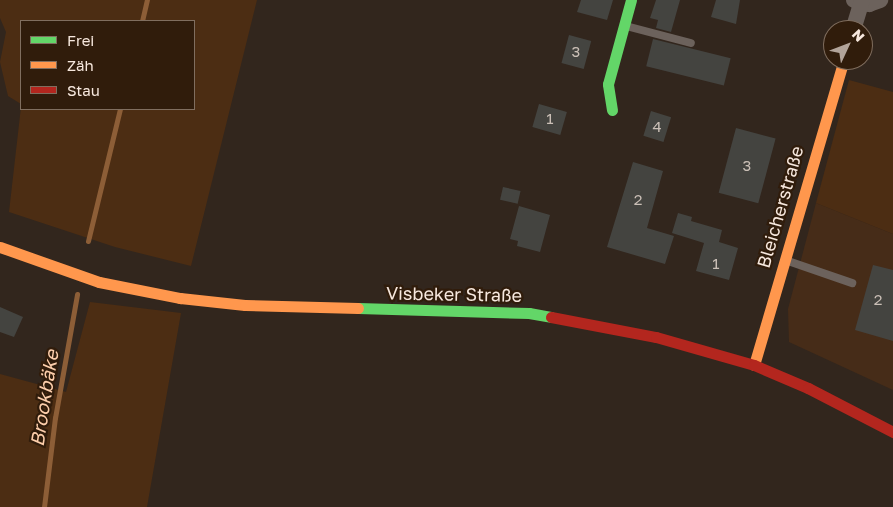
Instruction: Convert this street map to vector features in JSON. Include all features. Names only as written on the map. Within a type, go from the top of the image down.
[{"type":"main road","points":[[612,110],[608,84],[631,0]]},
{"type":"main road","name":"Bleicherstraße","points":[[754,365],[841,70]]},
{"type":"main road","name":"Visbeker Straße","points":[[0,247],[99,282],[180,298],[245,305],[529,313],[656,337],[754,365],[808,388],[893,432]]},
{"type":"street","points":[[854,20],[857,2],[880,0]]},
{"type":"lane","points":[[624,26],[691,43]]},
{"type":"lane","points":[[786,260],[852,283]]},
{"type":"shaded area","points":[[0,0],[257,0],[191,266],[115,247],[9,212],[21,110],[195,110],[195,20],[20,20],[20,103],[8,96],[0,62],[6,32],[0,18]]},
{"type":"shaded area","points":[[849,80],[893,92],[893,234],[816,203]]},
{"type":"shaded area","points":[[816,203],[893,234],[893,390],[789,342],[788,309]]},
{"type":"shaded area","points":[[90,302],[181,313],[147,507],[0,507],[0,374],[66,392]]},
{"type":"building","points":[[581,0],[613,0],[607,20],[577,12]]},
{"type":"building","points":[[656,0],[680,0],[671,32],[656,28],[658,20],[650,18]]},
{"type":"building","points":[[716,0],[740,0],[736,24],[711,17]]},
{"type":"building","points":[[569,35],[591,41],[584,69],[561,63]]},
{"type":"building","points":[[653,39],[731,58],[724,86],[646,66]]},
{"type":"building","points":[[539,104],[567,112],[560,135],[532,127]]},
{"type":"building","points":[[651,111],[671,117],[663,142],[643,136]]},
{"type":"building","points":[[736,128],[776,139],[758,203],[719,193]]},
{"type":"building","points":[[633,162],[663,171],[647,228],[674,236],[665,264],[607,247]]},
{"type":"building","points":[[503,187],[521,191],[518,204],[500,200]]},
{"type":"building","points":[[519,206],[550,215],[540,252],[517,246],[518,241],[510,239]]},
{"type":"building","points":[[678,213],[692,217],[691,221],[722,230],[719,242],[738,248],[729,280],[696,271],[704,243],[672,233]]},
{"type":"building","points":[[873,265],[893,270],[893,341],[855,330]]},
{"type":"building","points":[[0,307],[23,317],[14,337],[0,332]]},
{"type":"waterway","name":"Brookbäke","points":[[142,20],[147,0]]},
{"type":"waterway","name":"Brookbäke","points":[[88,241],[120,110]]},
{"type":"waterway","name":"Brookbäke","points":[[44,507],[55,418],[77,294]]},
{"type":"traffic: fast","points":[[612,110],[608,84],[631,0]]},
{"type":"traffic: fast","points":[[358,308],[529,313],[551,317]]},
{"type":"traffic: slow","points":[[754,365],[841,70]]},
{"type":"traffic: slow","points":[[0,247],[99,282],[180,298],[245,305],[358,308]]},
{"type":"traffic: jam","points":[[551,317],[656,337],[754,365],[808,388],[893,432]]}]
